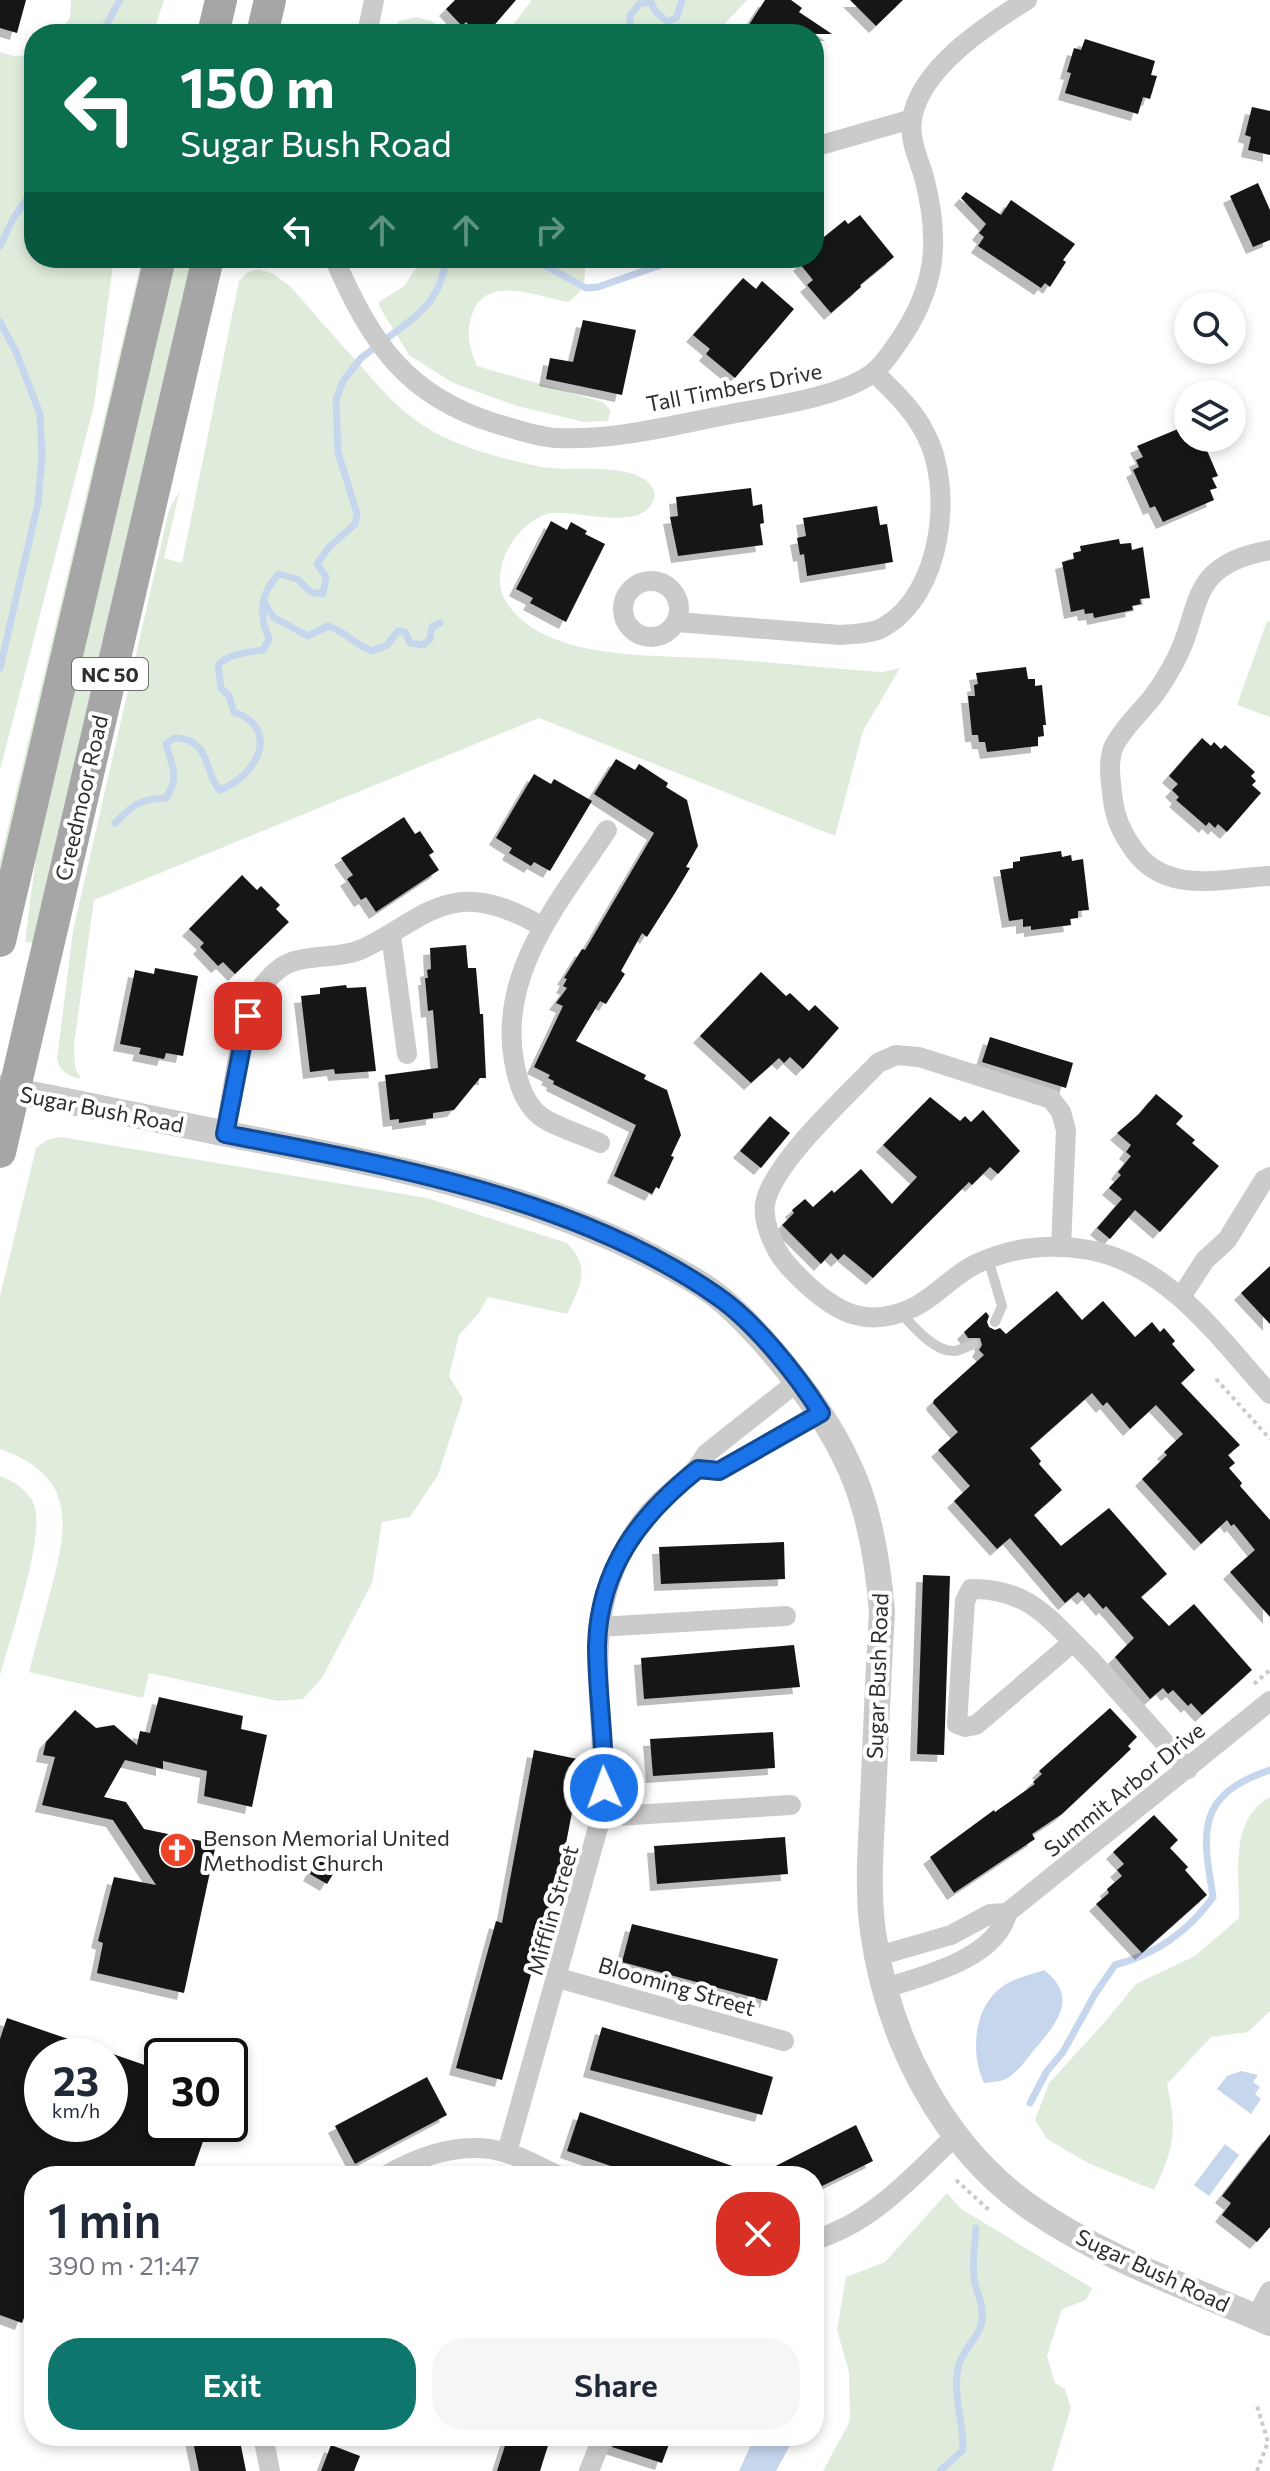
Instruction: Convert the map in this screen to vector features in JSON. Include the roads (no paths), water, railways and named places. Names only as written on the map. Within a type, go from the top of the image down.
[{"type":"main road","points":[[215,24],[221,0]]},
{"type":"main road","points":[[264,24],[270,0]]},
{"type":"main road","name":"NC 50","points":[[0,941],[158,268]]},
{"type":"main road","name":"Creedmoor Road","points":[[0,1152],[7,1090],[206,268]]},
{"type":"street","points":[[369,24],[374,0]]},
{"type":"street","points":[[824,144],[912,119],[917,102],[950,57],[993,21],[1027,0]]},
{"type":"street","name":"Tall Timbers Drive","points":[[339,268],[376,339],[395,364],[447,404],[479,418],[532,433],[553,438],[631,433],[835,392],[874,372],[898,342],[930,278],[935,247],[924,178],[912,142],[912,119]]},
{"type":"street","points":[[677,622],[840,635],[866,633],[883,627],[913,597],[936,547],[942,516],[940,484],[927,435],[912,413],[874,372]]},
{"type":"street","points":[[1270,550],[1251,553],[1218,569],[1201,588],[1171,669],[1146,705],[1123,729],[1112,750],[1110,779],[1114,810],[1122,834],[1140,859],[1165,877],[1194,883],[1270,876]]},
{"type":"street","points":[[600,1143],[539,1115],[525,1097],[516,1075],[512,1047],[517,985],[523,964],[543,927],[607,830]]},
{"type":"street","points":[[225,1134],[248,1016],[256,996],[285,965],[352,953],[391,935],[431,911],[460,902],[485,903],[506,909],[543,927]]},
{"type":"street","points":[[391,935],[407,1054]]},
{"type":"street","points":[[1061,1247],[1066,1130],[1061,1112],[1051,1099],[919,1057],[896,1055],[878,1063],[784,1163],[771,1184],[765,1206],[769,1236],[784,1263],[833,1307],[860,1317],[888,1317],[914,1308],[950,1279],[988,1259],[1032,1247],[1090,1250],[1122,1259],[1146,1271],[1181,1297],[1270,1394]]},
{"type":"street","name":"Sugar Bush Road","points":[[7,1090],[405,1169],[539,1210],[609,1237],[675,1270],[719,1297],[755,1331],[821,1413],[844,1450],[858,1481],[867,1513],[879,1576],[882,1612],[870,1865],[873,1930],[892,2019],[907,2049],[955,2136],[1029,2207],[1129,2262],[1263,2320]]},
{"type":"street","points":[[1181,1297],[1205,1260],[1227,1240],[1264,1180],[1270,1177]]},
{"type":"street","name":"Mifflin Street","points":[[507,2152],[601,1817],[604,1774],[598,1627],[612,1575],[636,1529],[658,1503],[698,1469],[706,1454],[797,1382]]},
{"type":"street","name":"Mifflin Street","points":[[698,1469],[719,1471],[821,1413]]},
{"type":"street","points":[[1073,1642],[976,1725],[965,1727],[957,1724],[965,1601],[971,1589],[1015,1594],[1040,1611],[1073,1642],[1188,1769]]},
{"type":"street","points":[[598,1627],[786,1616]]},
{"type":"street","name":"Summit Arbor Drive","points":[[878,1956],[951,1935],[990,1914],[1007,1913],[1270,1701]]},
{"type":"street","points":[[601,1817],[791,1805]]},
{"type":"street","name":"Summit Arbor Drive","points":[[885,1988],[963,1960],[988,1944],[1004,1928],[1007,1913]]},
{"type":"street","points":[[951,1935],[963,1960]]},
{"type":"street","name":"Blooming Street","points":[[558,1978],[784,2041]]},
{"type":"street","points":[[824,2236],[845,2229],[897,2193],[955,2136]]},
{"type":"street","points":[[402,2166],[440,2152],[473,2149],[507,2152],[538,2166]]},
{"type":"street","points":[[1263,2320],[1270,2291]]},
{"type":"street","points":[[265,2446],[270,2471]]},
{"type":"street","points":[[589,2471],[599,2446]]},
{"type":"lane","points":[[988,1259],[1002,1306],[995,1322]]},
{"type":"lane","points":[[900,1312],[916,1330],[942,1348],[954,1351],[974,1344]]},
{"type":"water","points":[[1044,1970],[1061,1991],[1061,2011],[1056,2021],[1012,2075],[1001,2081],[984,2083],[979,2070],[976,2042],[988,2002],[1008,1983]]},
{"type":"water","points":[[1241,2071],[1258,2075],[1253,2082],[1260,2087],[1255,2094],[1261,2099],[1251,2114],[1217,2089],[1227,2076]]},
{"type":"water","points":[[1225,2144],[1239,2155],[1209,2196],[1194,2185]]},
{"type":"water","points":[[750,2446],[790,2446],[776,2471],[739,2471]]},
{"type":"waterway","points":[[107,24],[120,0]]},
{"type":"waterway","points":[[630,24],[630,16],[639,4],[651,2],[655,11],[668,22],[677,17],[682,0]]},
{"type":"waterway","points":[[0,246],[24,203]]},
{"type":"waterway","points":[[115,823],[137,804],[166,798],[174,778],[166,744],[174,738],[186,739],[200,749],[219,790],[232,784],[252,765],[260,741],[257,730],[249,720],[234,712],[229,696],[221,688],[218,665],[233,656],[263,650],[269,639],[262,613],[264,597],[279,574],[297,579],[311,592],[323,594],[326,577],[317,564],[329,547],[355,524],[357,514],[338,452],[336,400],[343,381],[361,358],[430,302],[445,268]]},
{"type":"waterway","points":[[549,268],[586,288],[598,287],[652,268]]},
{"type":"waterway","points":[[0,322],[16,352],[40,414],[42,457],[38,503],[0,668]]},
{"type":"waterway","points":[[264,602],[273,617],[308,636],[328,626],[372,651],[387,645],[398,631],[405,632],[410,643],[423,645],[430,639],[432,627],[440,623]]},
{"type":"waterway","points":[[1030,2103],[1115,1965],[1144,1955],[1170,1940],[1213,1897],[1207,1853],[1210,1818],[1228,1791],[1270,1770]]},
{"type":"waterway","points":[[940,2471],[963,2450],[957,2375],[961,2358],[979,2331],[982,2320],[973,2272],[976,2228]]},
{"type":"place","name":"Benson Memorial United Methodist Church","points":[[177,1850]]}]
